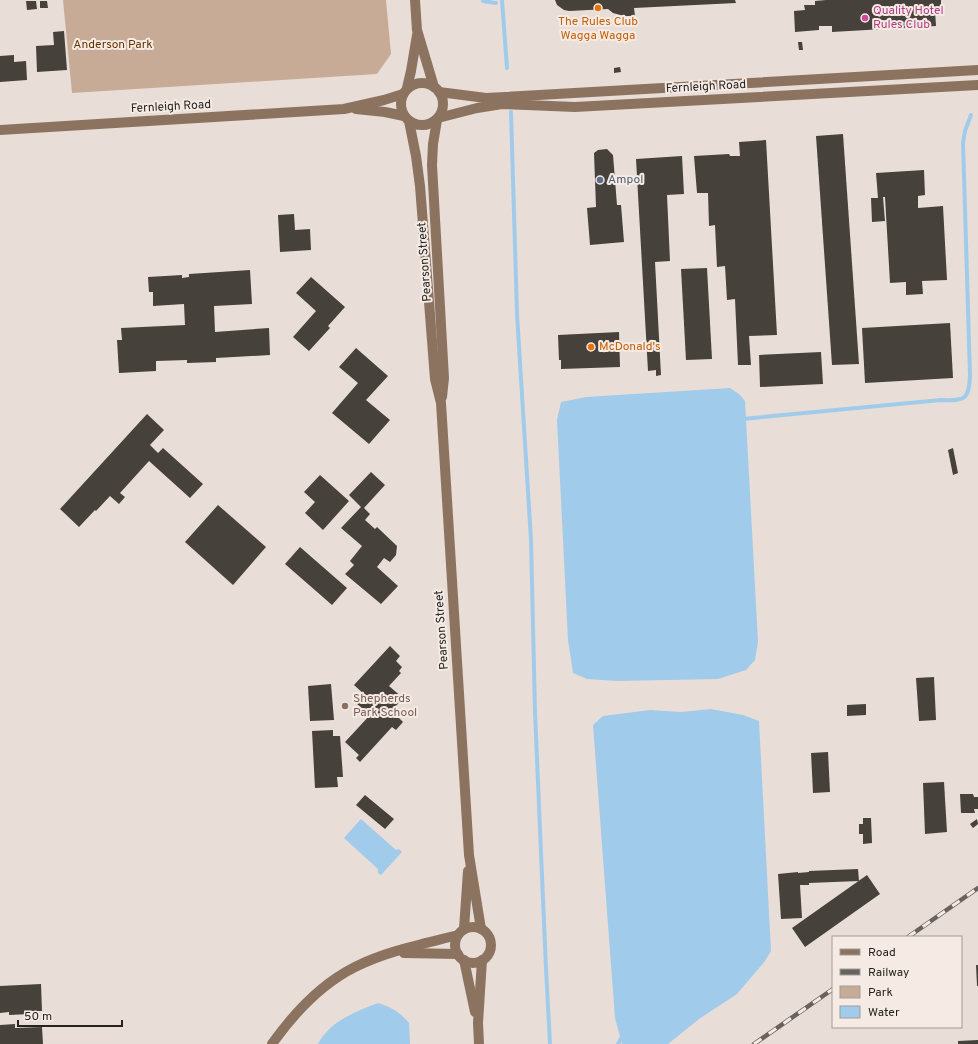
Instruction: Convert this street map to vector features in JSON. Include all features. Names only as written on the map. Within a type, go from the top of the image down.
[{"type":"street","points":[[415,0],[417,30],[412,71],[400,102],[401,109],[406,119],[416,125],[423,126],[430,124],[437,119],[443,106],[442,99],[437,90],[417,30]]},
{"type":"street","name":"Fernleigh Road","points":[[437,90],[486,98],[978,70]]},
{"type":"street","points":[[405,91],[413,85],[420,83],[428,84],[437,90]]},
{"type":"street","name":"Fernleigh Road","points":[[437,119],[476,108],[502,104],[575,107],[978,85]]},
{"type":"street","name":"Fernleigh Road","points":[[344,109],[384,100],[405,91]]},
{"type":"street","name":"Fernleigh Road","points":[[0,130],[344,109],[385,112],[406,119]]},
{"type":"street","name":"Pearson Street","points":[[406,119],[416,156],[420,186],[435,379],[441,403]]},
{"type":"street","name":"Pearson Street","points":[[437,119],[433,144],[432,165],[444,378],[441,403],[469,854],[481,929],[489,936],[491,947],[482,960],[478,1023],[479,1044]]},
{"type":"street","name":"Pearson Street","points":[[469,854],[461,932],[455,945],[461,957],[478,1023]]},
{"type":"street","points":[[272,1044],[288,1022],[318,991],[355,967],[392,953],[461,932],[472,927],[481,929]]},
{"type":"street","points":[[392,953],[461,957],[473,962],[482,960]]},
{"type":"green space","name":"Anderson Park","points":[[63,0],[386,0],[391,54],[377,74],[72,93]]},
{"type":"water","points":[[730,388],[739,394],[745,401],[758,642],[755,660],[746,670],[718,679],[617,681],[587,679],[573,673],[568,640],[557,420],[561,402],[586,397]]},
{"type":"water","points":[[711,709],[743,715],[759,721],[771,951],[765,961],[737,994],[699,1019],[668,1044],[622,1044],[615,1018],[593,725],[603,716],[650,710],[681,712]]},
{"type":"water","points":[[361,819],[396,850],[399,849],[402,852],[381,875],[378,873],[378,869],[344,838]]},
{"type":"water","points":[[378,1003],[395,1010],[409,1023],[410,1044],[318,1044],[329,1029],[336,1023],[352,1014]]},
{"type":"building","name":"The Rules Club Wagga Wagga","points":[[555,0],[735,0],[736,3],[634,8],[635,16],[624,16],[613,13],[608,9],[564,10],[557,5]]},
{"type":"building","name":"Quality Hotel Rules Club","points":[[941,0],[941,10],[935,11],[936,26],[832,32],[832,26],[819,26],[819,30],[795,32],[794,11],[805,10],[804,5],[815,5],[815,1]]},
{"type":"building","points":[[26,1],[36,1],[37,9],[27,10]]},
{"type":"building","points":[[40,1],[47,1],[48,8],[40,8]]},
{"type":"building","points":[[64,31],[67,70],[37,72],[36,46],[54,45],[53,32]]},
{"type":"building","points":[[798,42],[802,42],[803,50],[799,50]]},
{"type":"building","points":[[14,55],[14,62],[26,61],[27,80],[0,82],[0,56]]},
{"type":"building","points":[[620,67],[621,72],[614,73],[614,68]]},
{"type":"building","points":[[843,134],[859,364],[832,365],[816,136]]},
{"type":"building","points":[[766,140],[777,335],[749,336],[751,365],[738,365],[735,299],[727,300],[725,266],[717,267],[715,225],[709,226],[708,193],[697,193],[694,156],[729,154],[730,156],[740,156],[739,142]]},
{"type":"building","points":[[607,149],[613,155],[617,205],[621,205],[624,242],[590,245],[587,208],[596,207],[594,153],[598,150]]},
{"type":"building","points":[[682,156],[684,194],[667,195],[670,261],[655,262],[661,375],[656,376],[656,370],[648,371],[636,159]]},
{"type":"building","points":[[924,170],[925,195],[918,196],[918,208],[943,206],[947,280],[922,281],[923,294],[906,295],[906,282],[890,283],[885,197],[883,197],[885,221],[872,222],[871,198],[878,198],[876,173]]},
{"type":"building","points":[[294,214],[295,230],[310,229],[311,250],[280,252],[278,215]]},
{"type":"building","points":[[707,268],[712,359],[686,360],[681,269]]},
{"type":"building","points":[[250,270],[252,304],[214,306],[215,332],[269,328],[270,355],[216,358],[216,362],[187,363],[187,360],[156,361],[156,371],[119,373],[117,340],[122,340],[121,328],[185,325],[184,304],[153,306],[153,292],[149,292],[148,277],[182,275],[182,278],[189,277],[189,274]]},
{"type":"building","points":[[311,277],[345,307],[328,326],[330,328],[309,351],[293,337],[316,311],[296,293]]},
{"type":"building","points":[[950,323],[953,378],[865,383],[862,328]]},
{"type":"building","points":[[619,332],[620,367],[561,369],[561,360],[559,360],[558,335]]},
{"type":"building","points":[[356,348],[388,376],[366,400],[390,420],[369,444],[332,413],[358,383],[339,367]]},
{"type":"building","points":[[821,352],[823,384],[760,387],[759,355]]},
{"type":"building","points":[[147,414],[164,430],[150,445],[158,453],[163,448],[203,484],[190,498],[149,461],[120,493],[125,497],[119,504],[110,496],[79,527],[60,509]]},
{"type":"building","points":[[953,448],[958,473],[953,475],[948,450]]},
{"type":"building","points":[[371,472],[385,485],[364,508],[370,514],[365,520],[375,529],[377,527],[397,546],[396,555],[390,562],[384,558],[377,567],[398,586],[381,604],[345,574],[354,565],[350,561],[362,546],[341,528],[361,507],[349,495]]},
{"type":"building","points":[[320,475],[349,501],[323,530],[305,513],[315,502],[304,492]]},
{"type":"building","points":[[218,505],[266,547],[233,585],[185,542]]},
{"type":"building","points":[[300,547],[347,588],[332,605],[285,564]]},
{"type":"building","points":[[390,646],[400,656],[396,661],[402,667],[399,671],[401,673],[389,686],[403,698],[395,707],[403,714],[399,718],[403,722],[396,730],[392,727],[360,762],[356,758],[359,755],[345,742],[370,715],[357,704],[365,695],[354,685]]},
{"type":"building","points":[[934,677],[936,720],[919,721],[916,678]]},
{"type":"building","points":[[331,684],[334,720],[310,721],[308,686]]},
{"type":"building","points":[[866,704],[866,715],[847,716],[847,705]]},
{"type":"building","points":[[333,730],[333,736],[340,736],[343,777],[337,777],[338,787],[315,788],[312,731]]},
{"type":"building","points":[[828,752],[830,792],[813,793],[811,753]]},
{"type":"building","points":[[944,782],[947,832],[925,834],[923,783]]},
{"type":"building","points":[[960,794],[973,794],[974,797],[978,797],[978,809],[974,809],[975,813],[961,813]]},
{"type":"building","points":[[365,795],[394,819],[385,829],[356,805]]},
{"type":"building","points":[[863,818],[871,818],[872,843],[863,844],[863,834],[859,834],[859,824],[863,824]]},
{"type":"building","points":[[977,819],[978,824],[973,828],[970,824]]},
{"type":"building","points":[[858,869],[859,881],[809,883],[809,885],[800,885],[802,918],[781,919],[778,874]]},
{"type":"building","points":[[867,875],[880,894],[805,947],[792,928]]},
{"type":"building","points":[[976,965],[978,965],[978,986],[977,986]]},
{"type":"building","points":[[41,984],[42,1011],[29,1011],[30,1014],[9,1015],[9,1012],[0,1013],[0,986]]},
{"type":"building","points":[[15,1024],[15,1028],[42,1027],[43,1044],[0,1044],[0,1025]]},
{"type":"building","points":[[978,1040],[978,1044],[958,1044],[958,1041]]},
{"type":"waterway","points":[[502,0],[507,68]]},
{"type":"waterway","points":[[483,1],[496,3]]},
{"type":"waterway","points":[[511,112],[517,314],[531,540],[535,712],[550,1044]]},
{"type":"waterway","points":[[742,419],[941,400],[956,400],[967,394],[970,375],[963,143],[965,131],[971,115]]},
{"type":"waterway","points":[[618,1044],[622,1037]]},
{"type":"railway","points":[[909,936],[978,888]]},
{"type":"railway","points":[[754,1044],[832,990]]},
{"type":"place","name":"The Rules Club Wagga Wagga","points":[[598,8]]},
{"type":"place","name":"Quality Hotel Rules Club","points":[[865,18]]},
{"type":"place","name":"Ampol","points":[[600,180]]},
{"type":"place","name":"McDonald's","points":[[591,347]]},
{"type":"place","name":"Shepherds Park School","points":[[345,706]]}]
